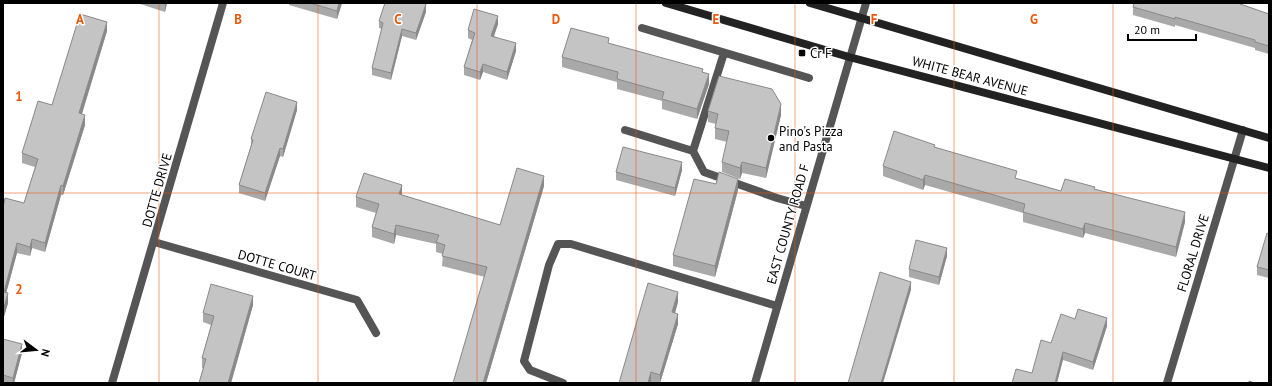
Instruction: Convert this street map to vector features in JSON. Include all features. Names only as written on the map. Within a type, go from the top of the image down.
[{"type":"main road","name":"WHITE BEAR AVENUE","points":[[666,3],[849,57],[1269,168]]},
{"type":"main road","name":"WHITE BEAR AVENUE","points":[[810,3],[1269,138]]},
{"type":"street","name":"DOTTE DRIVE","points":[[112,383],[223,3]]},
{"type":"street","name":"EAST COUNTY ROAD F","points":[[754,383],[866,3]]},
{"type":"street","points":[[642,28],[809,78]]},
{"type":"street","points":[[724,53],[693,151],[704,172],[777,198],[806,206]]},
{"type":"street","points":[[624,130],[693,151]]},
{"type":"street","name":"FLORAL DRIVE","points":[[1167,383],[1243,130]]},
{"type":"street","name":"DOTTE COURT","points":[[154,242],[357,300],[376,333]]},
{"type":"street","points":[[563,383],[530,370],[524,361],[549,265],[558,244],[571,244],[777,306]]},
{"type":"building","points":[[310,3],[339,3],[337,11]]},
{"type":"building","points":[[385,3],[426,4],[416,33],[402,29],[391,73],[372,68],[383,23],[379,21]]},
{"type":"building","points":[[1134,3],[1240,3],[1269,14],[1269,46],[1255,42],[1255,40],[1175,17],[1175,19],[1133,7]]},
{"type":"building","points":[[474,9],[498,16],[491,36],[516,43],[507,72],[483,64],[480,72],[464,67],[475,33],[468,30]]},
{"type":"building","points":[[80,14],[107,22],[79,113],[85,115],[63,186],[61,185],[45,243],[32,239],[30,247],[17,243],[4,292],[8,293],[3,311],[3,207],[5,198],[24,203],[38,159],[22,153],[38,101],[52,105]]},
{"type":"building","points":[[571,28],[609,38],[608,43],[703,69],[702,72],[709,74],[697,109],[662,99],[664,92],[617,79],[618,72],[562,57]]},
{"type":"building","points":[[719,76],[772,89],[781,104],[766,168],[742,162],[740,168],[722,162],[729,131],[715,128],[718,114],[708,111]]},
{"type":"building","points":[[266,92],[297,102],[283,149],[280,148],[265,193],[239,185],[253,140],[251,139]]},
{"type":"building","points":[[894,131],[935,145],[934,147],[1017,171],[1015,178],[1061,191],[1065,179],[1095,187],[1094,189],[1185,212],[1176,247],[1085,223],[1083,229],[1023,212],[1025,204],[925,175],[923,180],[883,166]]},
{"type":"building","points":[[623,147],[682,162],[675,188],[616,172]]},
{"type":"building","points":[[517,168],[544,176],[483,383],[453,383],[487,267],[442,256],[445,245],[436,242],[439,235],[396,225],[394,234],[372,227],[379,204],[356,197],[364,173],[402,185],[399,194],[500,225]]},
{"type":"building","points":[[719,172],[738,179],[715,266],[673,255],[694,179],[716,184]]},
{"type":"building","points":[[1267,233],[1269,234],[1269,270],[1257,267]]},
{"type":"building","points":[[916,240],[947,248],[939,277],[909,269]]},
{"type":"building","points":[[880,272],[911,282],[881,383],[848,383]]},
{"type":"building","points":[[648,283],[678,292],[672,312],[678,314],[660,375],[651,372],[648,383],[619,383]]},
{"type":"building","points":[[211,284],[253,296],[228,383],[199,383],[206,359],[202,358],[214,316],[203,313]]},
{"type":"building","points":[[1078,309],[1107,318],[1093,362],[1063,352],[1055,383],[1012,383],[1016,369],[1032,373],[1041,340],[1051,343],[1061,314],[1075,319]]},
{"type":"building","points":[[3,339],[22,344],[13,378],[3,375]]},
{"type":"place","name":"Cr F","points":[[802,53]]},
{"type":"place","name":"Pino's Pizza and Pasta","points":[[771,138]]}]
